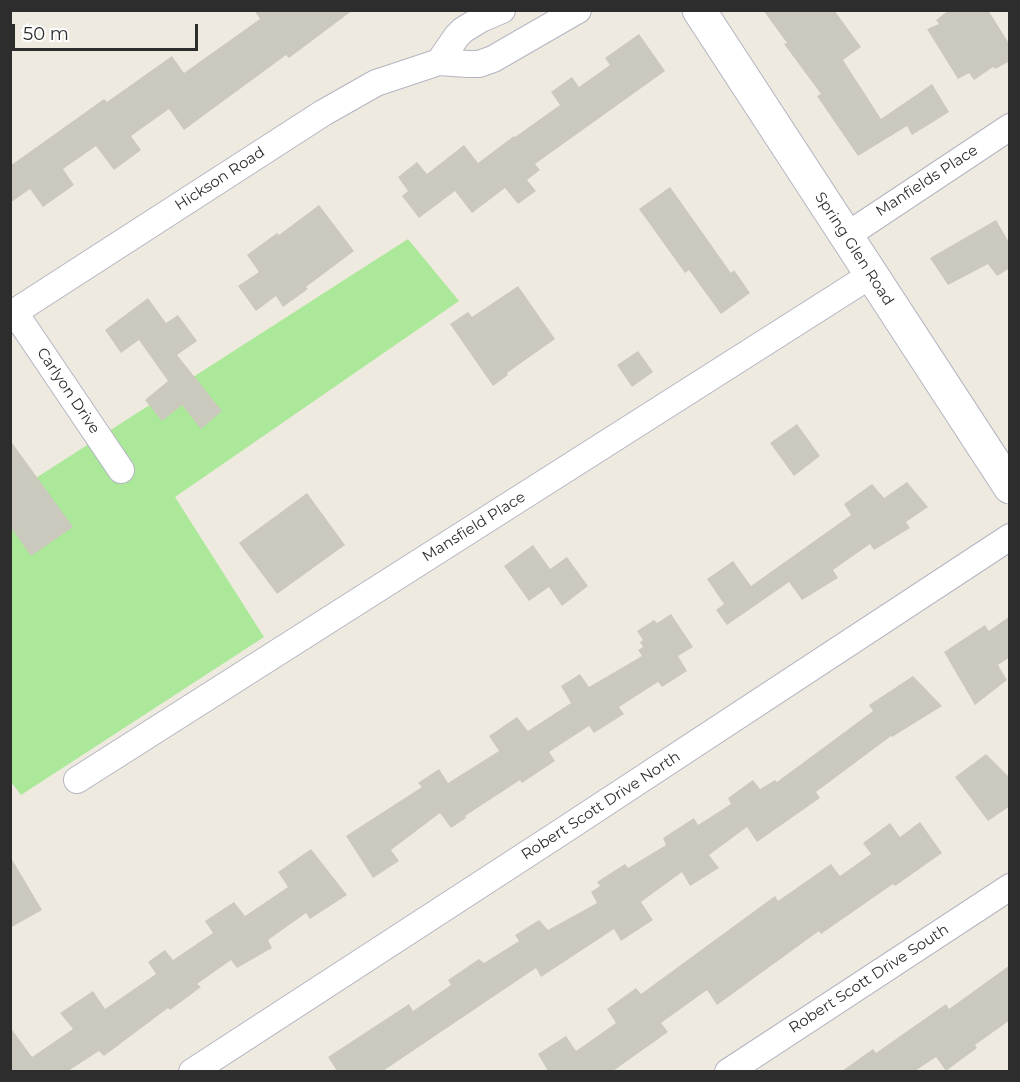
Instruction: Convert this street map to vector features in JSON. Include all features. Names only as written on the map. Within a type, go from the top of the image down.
[{"type":"street","points":[[439,62],[463,30],[502,10]]},
{"type":"street","name":"Hickson Road","points":[[13,314],[323,113],[376,83],[439,62],[479,64],[493,59],[578,10]]},
{"type":"street","name":"Spring Glen Road","points":[[699,10],[1010,487]]},
{"type":"street","name":"Manfields Place","points":[[846,236],[1010,127]]},
{"type":"street","name":"Mansfield Place","points":[[77,780],[870,274]]},
{"type":"street","name":"Carlyon Drive","points":[[13,314],[121,470]]},
{"type":"street","name":"Robert Scott Drive North","points":[[192,1071],[1010,537]]},
{"type":"street","name":"Robert Scott Drive South","points":[[728,1071],[1010,887]]},
{"type":"green space","points":[[408,239],[459,301],[175,497],[264,637],[21,795],[11,782],[11,494]]},
{"type":"building","points":[[254,10],[353,10],[289,58],[286,55],[184,130],[169,109],[131,136],[141,150],[114,170],[96,146],[63,169],[74,185],[43,207],[30,189],[10,203],[10,166],[104,99],[107,102],[172,56],[184,73],[260,19]]},
{"type":"building","points":[[763,10],[834,10],[861,47],[843,60],[881,119],[932,84],[949,112],[912,135],[907,126],[858,156],[817,96],[821,94],[784,44],[787,43]]},
{"type":"building","points":[[949,10],[988,10],[1010,45],[1010,61],[995,69],[993,67],[974,80],[969,73],[958,79],[927,29],[939,24],[936,20]]},
{"type":"building","points":[[639,34],[665,71],[535,164],[540,170],[527,180],[536,191],[518,204],[505,188],[472,213],[455,191],[419,218],[402,196],[408,191],[398,177],[417,162],[427,174],[464,145],[478,163],[560,105],[551,92],[572,77],[579,87],[610,65],[605,58]]},
{"type":"building","points":[[670,187],[731,273],[734,270],[750,293],[721,314],[689,270],[685,273],[639,209]]},
{"type":"building","points":[[319,205],[354,251],[283,307],[276,296],[256,311],[238,286],[259,272],[247,255],[277,233],[279,235]]},
{"type":"building","points":[[996,220],[1010,244],[1010,268],[997,276],[988,264],[948,285],[930,258]]},
{"type":"building","points":[[518,286],[555,339],[507,373],[508,375],[493,386],[450,324],[468,312],[472,317]]},
{"type":"building","points":[[148,298],[166,323],[178,315],[197,341],[177,355],[222,411],[201,429],[182,405],[162,421],[145,400],[168,381],[139,340],[121,353],[105,330]]},
{"type":"building","points":[[638,351],[653,372],[632,387],[617,365]]},
{"type":"building","points":[[797,424],[820,456],[794,476],[770,443]]},
{"type":"building","points":[[10,440],[73,527],[31,556],[10,526]]},
{"type":"building","points":[[907,482],[928,507],[906,522],[910,528],[874,550],[870,544],[833,570],[838,578],[802,600],[789,582],[727,625],[716,610],[724,604],[707,579],[733,561],[751,586],[851,515],[844,504],[872,484],[884,498]]},
{"type":"building","points":[[307,493],[345,545],[277,594],[239,543]]},
{"type":"building","points":[[533,545],[550,569],[567,557],[588,586],[562,606],[549,587],[529,601],[504,566]]},
{"type":"building","points":[[671,614],[693,647],[678,656],[687,671],[662,687],[658,682],[619,707],[624,714],[594,733],[589,726],[549,752],[555,761],[522,783],[520,780],[465,816],[466,818],[451,828],[440,813],[391,850],[399,861],[373,878],[346,836],[422,787],[418,783],[439,769],[448,783],[499,751],[489,736],[517,717],[528,731],[571,703],[561,686],[580,674],[589,687],[642,656],[638,650],[643,647],[640,642],[643,640],[637,631],[654,620],[657,623]]},
{"type":"building","points":[[1010,616],[1010,657],[998,665],[1007,680],[975,705],[944,652],[985,625],[989,631]]},
{"type":"building","points":[[913,676],[942,706],[891,736],[816,792],[820,798],[757,842],[747,827],[709,855],[719,868],[690,886],[682,872],[641,902],[653,920],[621,941],[614,929],[541,977],[536,968],[383,1071],[337,1071],[328,1057],[409,1004],[413,1011],[451,985],[448,980],[479,959],[484,963],[519,941],[515,935],[539,920],[548,930],[597,903],[591,892],[600,886],[597,882],[625,864],[628,868],[666,845],[663,838],[694,818],[698,825],[731,804],[728,798],[753,780],[760,789],[775,780],[777,782],[873,711],[869,705]]},
{"type":"building","points":[[986,754],[1010,778],[1010,806],[988,821],[955,777]]},
{"type":"building","points":[[920,822],[942,853],[895,886],[893,884],[821,934],[819,931],[717,1005],[707,990],[661,1023],[668,1032],[613,1071],[548,1071],[538,1054],[566,1036],[576,1051],[616,1023],[607,1009],[636,988],[641,994],[775,896],[778,901],[831,864],[840,876],[871,854],[863,843],[890,823],[900,837]]},
{"type":"building","points":[[311,849],[347,895],[310,919],[306,913],[268,940],[272,948],[237,968],[231,960],[197,984],[201,987],[170,1010],[168,1008],[104,1056],[99,1051],[68,1071],[10,1071],[10,1027],[32,1057],[73,1029],[60,1013],[93,991],[105,1009],[156,974],[148,962],[165,950],[173,960],[213,933],[205,921],[234,902],[245,916],[288,887],[278,872]]},
{"type":"building","points":[[10,856],[42,910],[10,928]]},
{"type":"building","points":[[1010,965],[1010,1020],[975,1045],[977,1048],[946,1071],[936,1057],[915,1071],[842,1071],[873,1049],[876,1053],[946,1004],[949,1009]]}]
